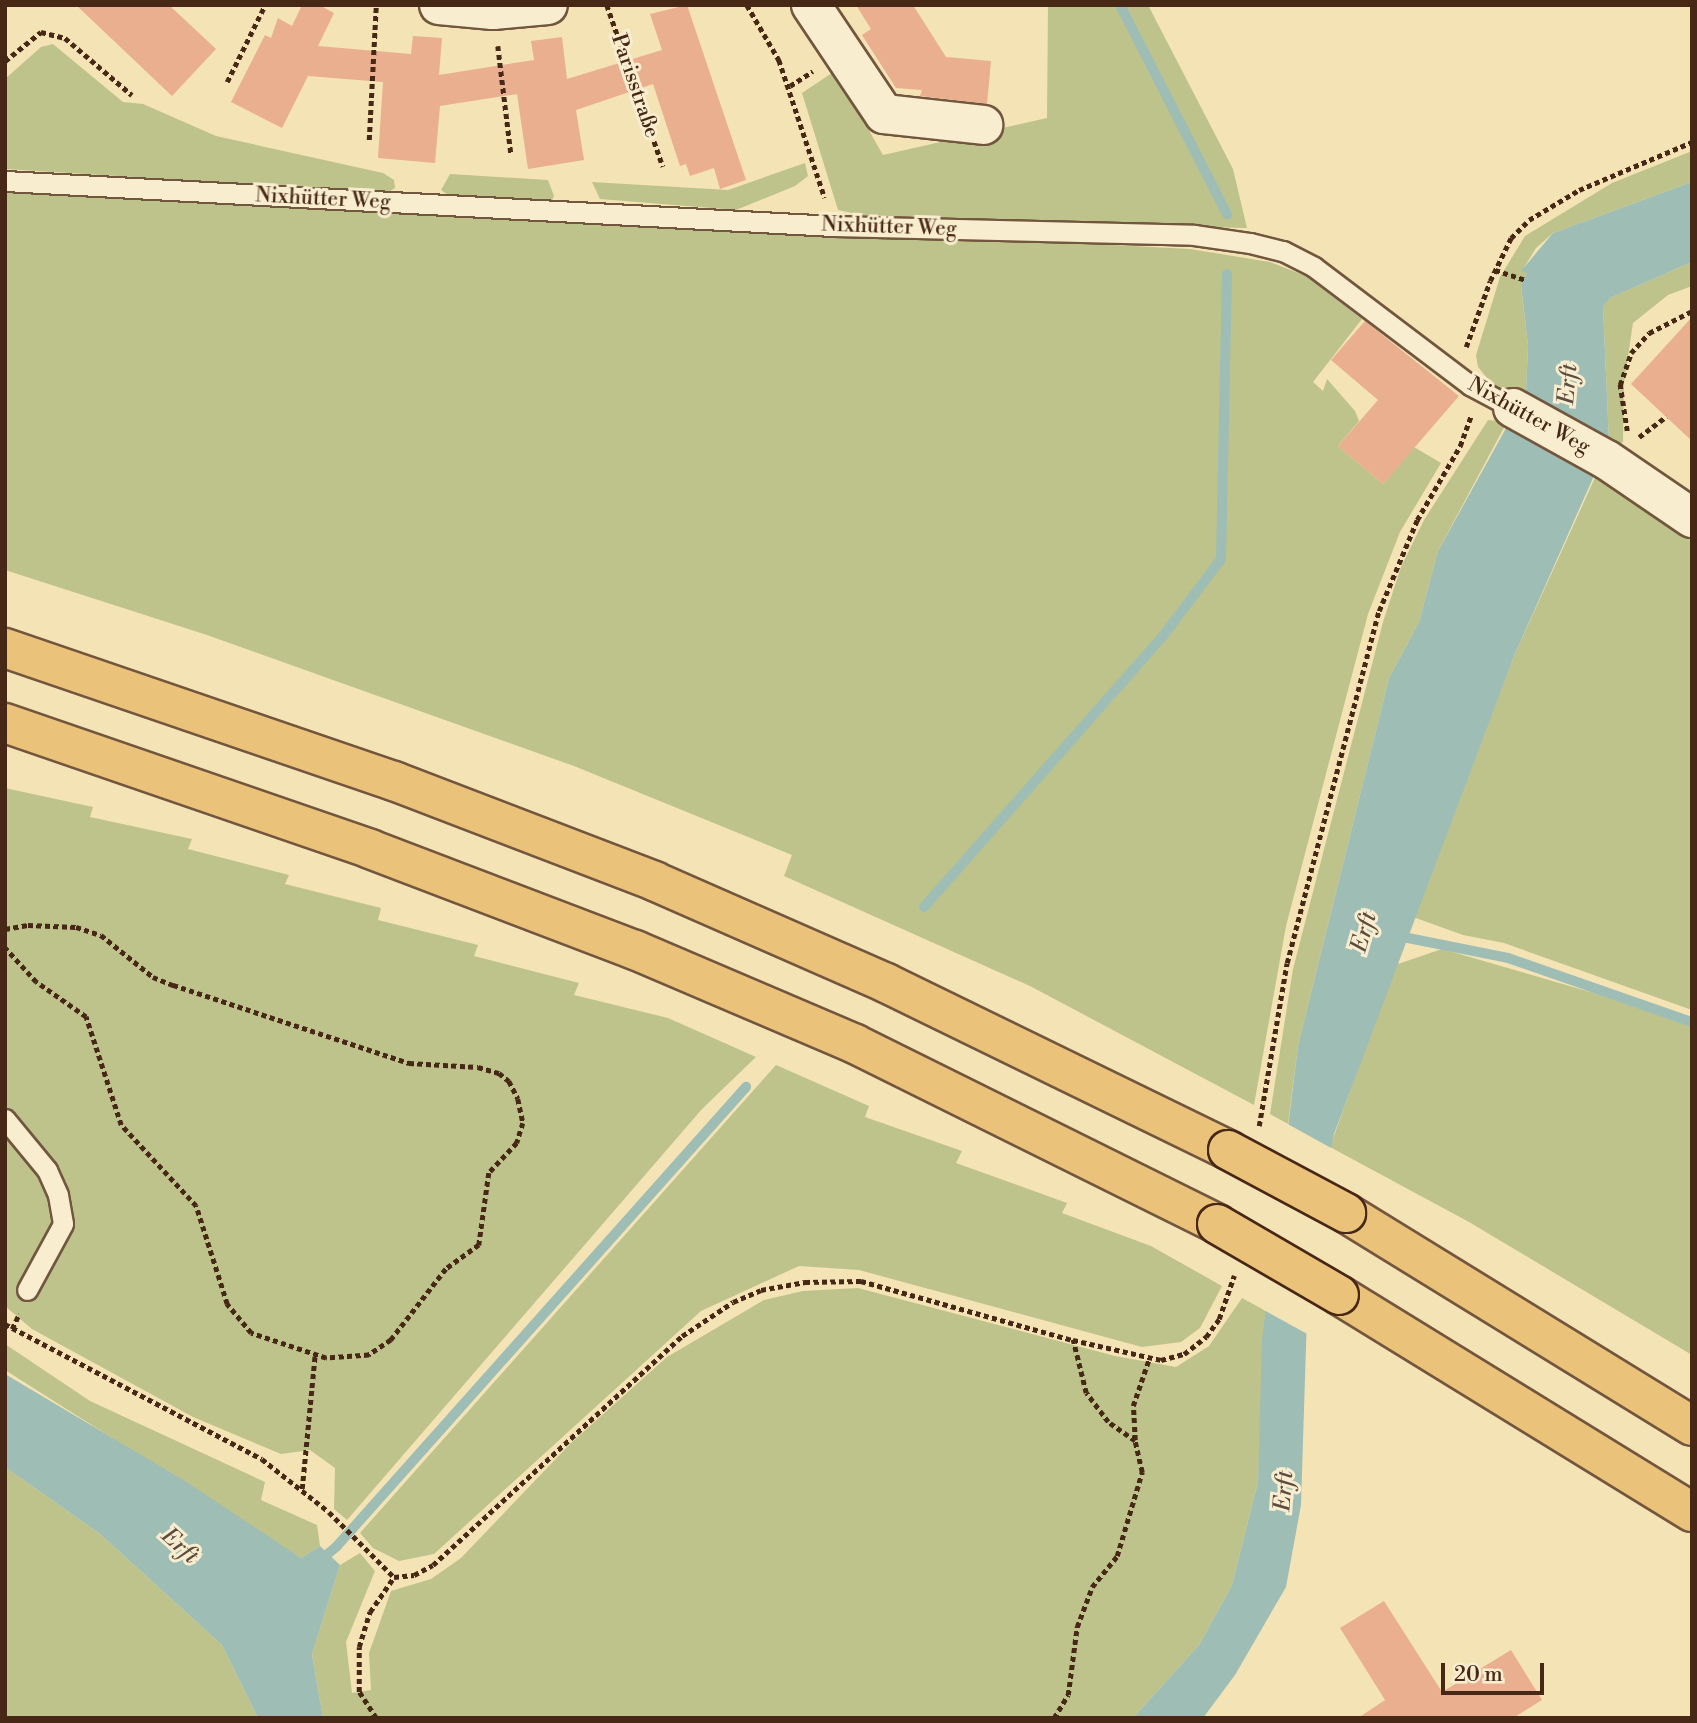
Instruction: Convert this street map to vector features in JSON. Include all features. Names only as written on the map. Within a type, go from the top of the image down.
[{"type":"highway","points":[[5,648],[394,780],[654,881],[1243,1143],[1346,1213],[1692,1426]]},
{"type":"highway","points":[[5,723],[370,849],[635,950],[855,1044],[1217,1224],[1339,1295],[1692,1512]]},
{"type":"street","points":[[439,5],[494,10],[548,5]]},
{"type":"street","points":[[811,5],[884,114],[984,125]]},
{"type":"street","name":"Nixhütter Weg","points":[[1513,408],[1618,451],[1692,518]]},
{"type":"lane","name":"Nixhütter Weg","points":[[5,181],[834,226],[1194,235],[1268,246],[1314,267],[1470,385],[1513,408]]},
{"type":"lane","points":[[5,1119],[47,1170],[58,1195],[63,1224],[27,1290]]},
{"type":"path","points":[[227,82],[265,5]]},
{"type":"path","points":[[369,140],[376,5]]},
{"type":"path","name":"Parisstraße","points":[[607,5],[663,167]]},
{"type":"path","points":[[747,5],[779,60],[799,109],[834,226]]},
{"type":"path","points":[[494,10],[511,153]]},
{"type":"path","points":[[5,61],[41,32],[65,38],[132,95]]},
{"type":"path","points":[[1243,1143],[1287,962],[1371,639],[1388,584],[1417,520],[1471,424],[1470,385],[1465,350],[1495,270],[1511,238],[1529,220],[1579,190],[1692,142]]},
{"type":"path","points":[[1495,270],[1525,280]]},
{"type":"path","points":[[1618,451],[1623,368],[1649,333],[1692,311]]},
{"type":"path","points":[[5,929],[28,925],[76,927],[101,935],[153,977],[173,985],[409,1063],[478,1067],[509,1081],[523,1111],[522,1133],[489,1173],[483,1231],[475,1251],[446,1269],[378,1352],[348,1359],[315,1355],[269,1342],[237,1320],[223,1294],[196,1206],[121,1125],[114,1091],[86,1017],[36,982],[5,948]]},
{"type":"path","points":[[376,1718],[359,1692],[358,1657],[370,1612],[394,1577],[414,1575],[433,1565],[682,1336],[733,1303],[761,1290],[805,1282],[861,1281],[1149,1359],[1184,1354],[1206,1337],[1231,1292],[1235,1265]]},
{"type":"path","points":[[5,1324],[262,1459],[329,1512],[394,1577]]},
{"type":"path","points":[[1073,1340],[1086,1393],[1108,1422],[1135,1441]]},
{"type":"path","points":[[302,1489],[315,1355]]},
{"type":"path","points":[[1054,1718],[1068,1695],[1077,1627],[1092,1587],[1117,1556],[1136,1500],[1142,1472],[1135,1441],[1133,1406],[1149,1359]]},
{"type":"green space","points":[[1048,5],[1148,5],[1233,169],[1247,228],[1004,222],[862,215],[838,210],[802,93],[835,71],[883,155],[1047,118]]},
{"type":"green space","points":[[53,44],[123,102],[143,104],[216,136],[383,173],[394,180],[395,188],[387,193],[5,169],[5,79],[41,47]]},
{"type":"green space","points":[[1692,151],[1692,182],[1553,233],[1536,248],[1522,271],[1527,274],[1521,286],[1528,345],[1525,397],[1497,390],[1478,367],[1476,355],[1500,277],[1525,236],[1612,183]]},
{"type":"green space","points":[[805,163],[808,176],[795,186],[736,210],[600,199],[592,182],[728,190]]},
{"type":"green space","points":[[450,174],[548,180],[554,196],[551,203],[448,195],[441,190]]},
{"type":"green space","points":[[5,187],[1190,249],[1270,262],[1306,276],[1362,319],[1313,382],[1323,391],[1327,379],[1355,411],[1359,421],[1338,446],[1383,484],[1414,447],[1441,463],[1400,532],[1368,614],[1286,926],[1254,1105],[1030,986],[784,876],[792,855],[574,766],[207,635],[5,570]]},
{"type":"green space","points":[[1692,262],[1692,286],[1668,295],[1633,323],[1624,383],[1623,442],[1615,445],[1609,442],[1603,307],[1610,298]]},
{"type":"green space","points":[[1488,420],[1507,422],[1438,551],[1419,622],[1389,678],[1298,1046],[1288,1124],[1270,1114],[1293,969],[1383,622],[1401,567],[1424,520]]},
{"type":"green space","points":[[1598,471],[1692,531],[1692,1010],[1504,943],[1463,935],[1413,917],[1514,656]]},
{"type":"green space","points":[[5,788],[93,807],[90,817],[192,839],[188,849],[289,875],[285,884],[381,908],[378,920],[478,945],[474,956],[579,983],[574,995],[668,1018],[756,1057],[702,1109],[347,1520],[334,1509],[335,1468],[310,1450],[281,1454],[193,1417],[32,1329],[5,1306]]},
{"type":"green space","points":[[1442,949],[1604,996],[1692,1027],[1692,1355],[1469,1222],[1330,1147],[1395,965]]},
{"type":"green space","points":[[776,1065],[869,1106],[865,1117],[962,1151],[956,1163],[1067,1203],[1062,1213],[1151,1246],[1222,1286],[1200,1328],[1181,1342],[1142,1347],[859,1270],[799,1266],[701,1311],[434,1554],[399,1561],[373,1548],[360,1533]]},
{"type":"green space","points":[[858,1288],[1115,1356],[1176,1367],[1209,1346],[1242,1298],[1266,1311],[1258,1482],[1232,1585],[1199,1645],[1133,1718],[323,1718],[312,1654],[340,1565],[360,1553],[375,1571],[346,1642],[352,1693],[371,1690],[369,1653],[391,1591],[431,1579],[461,1558],[571,1443],[667,1357],[764,1300],[803,1291]]},
{"type":"green space","points":[[5,1344],[90,1401],[265,1482],[261,1500],[317,1525],[320,1546],[301,1558],[5,1370]]},
{"type":"green space","points":[[5,1467],[100,1534],[222,1645],[258,1718],[5,1718]]},
{"type":"water","name":"Erft","points":[[1692,182],[1692,262],[1610,298],[1603,307],[1609,442],[1514,656],[1334,1134],[1309,1251],[1301,1505],[1286,1587],[1235,1675],[1203,1718],[1133,1718],[1199,1645],[1232,1585],[1258,1482],[1262,1340],[1298,1046],[1389,678],[1419,622],[1438,551],[1526,392],[1528,345],[1521,285],[1527,274],[1521,271],[1553,233]]},
{"type":"water","name":"Erft","points":[[5,1374],[185,1481],[301,1558],[320,1546],[340,1565],[312,1654],[323,1718],[258,1718],[222,1645],[100,1534],[5,1467]]},
{"type":"pier","points":[[1284,1122],[1333,1149],[1313,1251],[1311,1336],[1262,1309]]},
{"type":"building","points":[[76,5],[169,5],[216,49],[172,96]]},
{"type":"building","points":[[302,5],[319,5],[334,13],[318,46],[411,54],[413,36],[442,38],[439,75],[534,60],[531,41],[562,37],[567,79],[662,50],[650,14],[687,5],[746,180],[720,189],[714,168],[690,176],[686,164],[680,166],[653,84],[576,110],[584,160],[528,169],[517,94],[440,106],[435,163],[378,158],[383,82],[308,76],[282,128],[231,102],[265,35],[271,38],[278,18],[292,26]]},
{"type":"building","points":[[856,5],[913,5],[946,57],[991,61],[987,104],[920,96],[922,90],[896,88],[862,35],[871,29]]},
{"type":"building","points":[[1692,317],[1692,441],[1631,384]]},
{"type":"building","points":[[1365,321],[1459,396],[1383,484],[1338,446],[1378,400],[1331,360]]},
{"type":"building","points":[[1384,1601],[1442,1692],[1511,1650],[1542,1700],[1513,1718],[1358,1718],[1385,1700],[1340,1628]]},
{"type":"waterway","points":[[1120,5],[1227,214]]},
{"type":"waterway","points":[[924,907],[1163,636],[1221,559],[1227,274]]},
{"type":"waterway","points":[[1393,935],[1508,958],[1692,1022]]},
{"type":"waterway","points":[[317,1563],[337,1546],[746,1087]]}]
